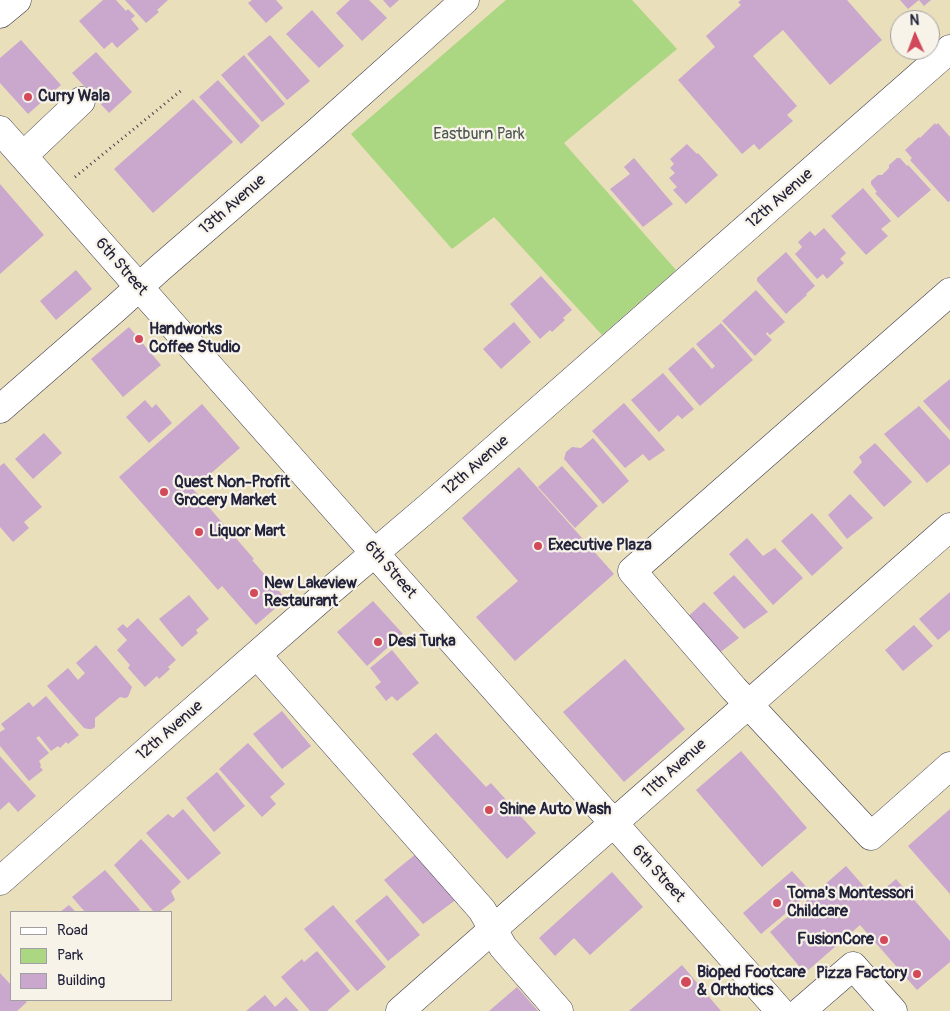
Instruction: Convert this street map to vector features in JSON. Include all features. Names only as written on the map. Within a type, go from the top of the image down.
[{"type":"street","points":[[0,14],[16,0]]},
{"type":"street","name":"13th Avenue","points":[[0,409],[316,134],[465,0]]},
{"type":"street","name":"12th Avenue","points":[[0,881],[950,49]]},
{"type":"street","points":[[23,156],[82,101]]},
{"type":"street","name":"6th Street","points":[[0,130],[780,1011]]},
{"type":"street","points":[[950,292],[632,571],[748,704],[871,836],[950,766]]},
{"type":"street","name":"11th Avenue","points":[[400,1011],[950,527]]},
{"type":"street","points":[[258,655],[482,910],[503,947],[559,1011]]},
{"type":"street","points":[[801,1011],[853,966],[893,1011]]},
{"type":"path","points":[[74,178],[183,89]]},
{"type":"green space","name":"Eastburn Park","points":[[506,0],[632,0],[677,49],[564,143],[676,270],[602,335],[494,217],[452,249],[351,134]]},
{"type":"building","points":[[103,0],[116,0],[126,11],[128,9],[135,16],[131,19],[139,29],[117,48],[112,42],[104,49],[79,21]]},
{"type":"building","points":[[125,0],[168,0],[157,10],[159,12],[146,23]]},
{"type":"building","points":[[252,0],[276,0],[283,8],[266,23],[248,3]]},
{"type":"building","points":[[350,0],[369,0],[387,18],[362,41],[336,13]]},
{"type":"building","points":[[383,0],[399,0],[390,8]]},
{"type":"building","points":[[741,0],[847,0],[882,40],[830,85],[783,30],[753,56],[797,106],[787,115],[793,121],[759,150],[754,144],[742,154],[678,80],[715,47],[706,36],[741,5],[738,2]]},
{"type":"building","points":[[900,0],[919,0],[908,9]]},
{"type":"building","points":[[919,0],[931,0],[924,6]]},
{"type":"building","points":[[312,10],[344,46],[319,68],[286,34]]},
{"type":"building","points":[[270,35],[310,81],[287,100],[247,54]]},
{"type":"building","points":[[21,40],[61,85],[28,114],[0,83],[0,58]]},
{"type":"building","points":[[96,52],[132,92],[109,113],[72,73]]},
{"type":"building","points":[[244,55],[285,104],[262,122],[221,75]]},
{"type":"building","points":[[218,80],[260,126],[241,144],[199,97]]},
{"type":"building","points":[[193,99],[233,142],[153,213],[114,169]]},
{"type":"building","points":[[935,123],[936,125],[938,123],[950,137],[950,201],[948,202],[910,160],[912,158],[905,150]]},
{"type":"building","points":[[687,144],[718,175],[686,204],[673,190],[677,187],[669,178],[675,173],[670,168],[674,164],[670,159]]},
{"type":"building","points":[[634,158],[673,204],[643,227],[610,189],[630,174],[624,167]]},
{"type":"building","points":[[897,158],[900,158],[908,165],[931,190],[898,218],[875,193],[877,192],[871,184],[871,181],[878,175],[882,175]]},
{"type":"building","points":[[0,184],[44,235],[0,274]]},
{"type":"building","points":[[863,188],[891,221],[881,229],[888,236],[866,255],[831,216]]},
{"type":"building","points":[[824,228],[846,253],[840,259],[844,263],[827,279],[823,274],[817,279],[795,254],[802,247],[798,242],[810,231],[815,236]]},
{"type":"building","points":[[786,252],[815,286],[786,314],[757,281],[757,278]]},
{"type":"building","points":[[76,270],[92,289],[56,320],[40,301]]},
{"type":"building","points":[[541,276],[572,310],[563,318],[565,320],[552,332],[550,330],[540,339],[510,304]]},
{"type":"building","points":[[756,290],[785,322],[770,335],[767,332],[766,334],[772,340],[755,356],[722,321]]},
{"type":"building","points":[[514,322],[531,342],[501,369],[483,349]]},
{"type":"building","points":[[721,323],[753,360],[700,406],[668,369],[693,347],[712,369],[715,366],[696,344]]},
{"type":"building","points":[[129,327],[161,365],[123,397],[91,359]]},
{"type":"building","points":[[663,373],[694,409],[682,419],[678,415],[659,432],[631,400]]},
{"type":"building","points":[[950,379],[950,431],[923,401]]},
{"type":"building","points":[[145,400],[152,408],[156,404],[172,423],[149,443],[126,417]]},
{"type":"building","points":[[624,403],[665,450],[649,461],[643,454],[625,468],[592,431]]},
{"type":"building","points":[[202,404],[240,448],[193,489],[286,599],[256,625],[222,586],[218,590],[119,477]]},
{"type":"building","points":[[919,406],[950,440],[950,464],[927,483],[884,434]]},
{"type":"building","points":[[44,433],[62,453],[33,479],[15,459]]},
{"type":"building","points":[[593,438],[629,481],[603,504],[564,459],[566,452],[572,447],[581,448]]},
{"type":"building","points":[[875,443],[912,482],[884,507],[853,472],[862,462],[859,457]]},
{"type":"building","points":[[4,463],[42,507],[24,522],[29,528],[13,542],[0,527],[0,466]]},
{"type":"building","points":[[562,466],[598,506],[575,528],[538,487]]},
{"type":"building","name":"Executive Plaza","points":[[519,467],[614,574],[515,661],[476,617],[518,581],[462,518]]},
{"type":"building","points":[[850,494],[873,518],[847,539],[828,515]]},
{"type":"building","points":[[812,513],[843,548],[812,576],[781,541]]},
{"type":"building","points":[[747,538],[763,556],[775,548],[803,578],[773,605],[729,554]]},
{"type":"building","points":[[734,575],[768,612],[744,629],[713,593]]},
{"type":"building","points":[[950,592],[950,630],[938,640],[919,619]]},
{"type":"building","points":[[189,595],[209,619],[196,630],[198,633],[182,647],[159,619]]},
{"type":"building","points":[[373,601],[403,634],[367,666],[337,632]]},
{"type":"building","points":[[704,602],[739,638],[714,657],[683,621]]},
{"type":"building","points":[[138,618],[176,660],[168,667],[170,669],[159,679],[157,676],[145,687],[128,668],[130,665],[117,650],[127,640],[117,629],[123,624],[127,628]]},
{"type":"building","points":[[914,625],[933,646],[903,671],[885,650]]},
{"type":"building","points":[[96,645],[132,687],[128,697],[120,697],[95,718],[95,727],[88,729],[84,728],[47,686],[68,668],[78,680],[85,673],[76,663]]},
{"type":"building","points":[[392,650],[419,683],[397,701],[392,696],[386,701],[375,687],[381,682],[370,668]]},
{"type":"building","points":[[625,659],[685,729],[624,782],[563,712]]},
{"type":"building","points":[[46,696],[79,735],[68,744],[66,742],[60,748],[58,746],[51,751],[39,736],[36,738],[49,753],[39,761],[40,767],[43,770],[29,781],[0,746],[0,732],[5,729],[1,724],[29,702],[33,707]]},
{"type":"building","points":[[282,711],[311,746],[282,769],[253,734]]},
{"type":"building","name":"Shine Auto Wash","points":[[436,733],[486,787],[491,783],[536,833],[507,859],[412,754]]},
{"type":"building","points":[[248,743],[285,784],[270,797],[276,804],[262,817],[219,769]]},
{"type":"building","points":[[741,751],[807,828],[762,867],[696,790]]},
{"type":"building","points":[[0,756],[36,796],[18,812],[9,802],[0,810]]},
{"type":"building","points":[[217,772],[245,806],[214,832],[186,798]]},
{"type":"building","points":[[183,809],[221,853],[188,880],[146,833],[168,814],[173,818]]},
{"type":"building","points":[[950,809],[950,894],[908,846]]},
{"type":"building","points":[[141,839],[181,882],[171,891],[175,900],[160,911],[153,911],[114,865]]},
{"type":"building","points":[[417,853],[457,899],[423,924],[384,880]]},
{"type":"building","points":[[846,866],[874,898],[896,879],[950,941],[950,962],[917,990],[860,925],[805,973],[770,932]]},
{"type":"building","points":[[105,870],[140,910],[84,911],[72,897]]},
{"type":"building","name":"Toma's Montessori Childcare","points":[[792,871],[811,892],[761,934],[743,913]]},
{"type":"building","points":[[612,872],[643,907],[590,955],[574,938],[555,956],[539,938]]},
{"type":"building","points":[[387,895],[420,935],[388,961],[355,921]]},
{"type":"building","points":[[69,905],[75,911],[61,911]]},
{"type":"building","points":[[333,905],[386,967],[357,991],[304,929]]},
{"type":"building","points":[[317,951],[350,991],[327,1011],[310,1011],[281,977],[302,959],[304,962]]},
{"type":"building","points":[[682,965],[721,1011],[629,1011]]},
{"type":"building","points":[[0,973],[10,984],[10,1001],[27,1002],[17,1011],[0,1011]]},
{"type":"building","points":[[517,987],[538,1011],[489,1011]]},
{"type":"building","points":[[265,995],[275,1007],[286,997],[299,1011],[246,1011]]},
{"type":"place","name":"Curry Wala","points":[[28,97]]},
{"type":"place","name":"Handworks Coffee Studio","points":[[139,339]]},
{"type":"place","name":"Quest Non-Profit Grocery Market","points":[[164,492]]},
{"type":"place","name":"Liquor Mart","points":[[199,532]]},
{"type":"place","name":"Executive Plaza","points":[[538,546]]},
{"type":"place","name":"New Lakeview Restaurant","points":[[254,593]]},
{"type":"place","name":"Desi Turka","points":[[378,642]]},
{"type":"place","name":"Shine Auto Wash","points":[[489,810]]},
{"type":"place","name":"Toma's Montessori Childcare","points":[[777,903]]},
{"type":"place","name":"FusionCore","points":[[884,940]]},
{"type":"place","name":"Pizza Factory","points":[[917,974]]},
{"type":"place","name":"Bioped Footcare & Orthotics","points":[[686,982]]}]
